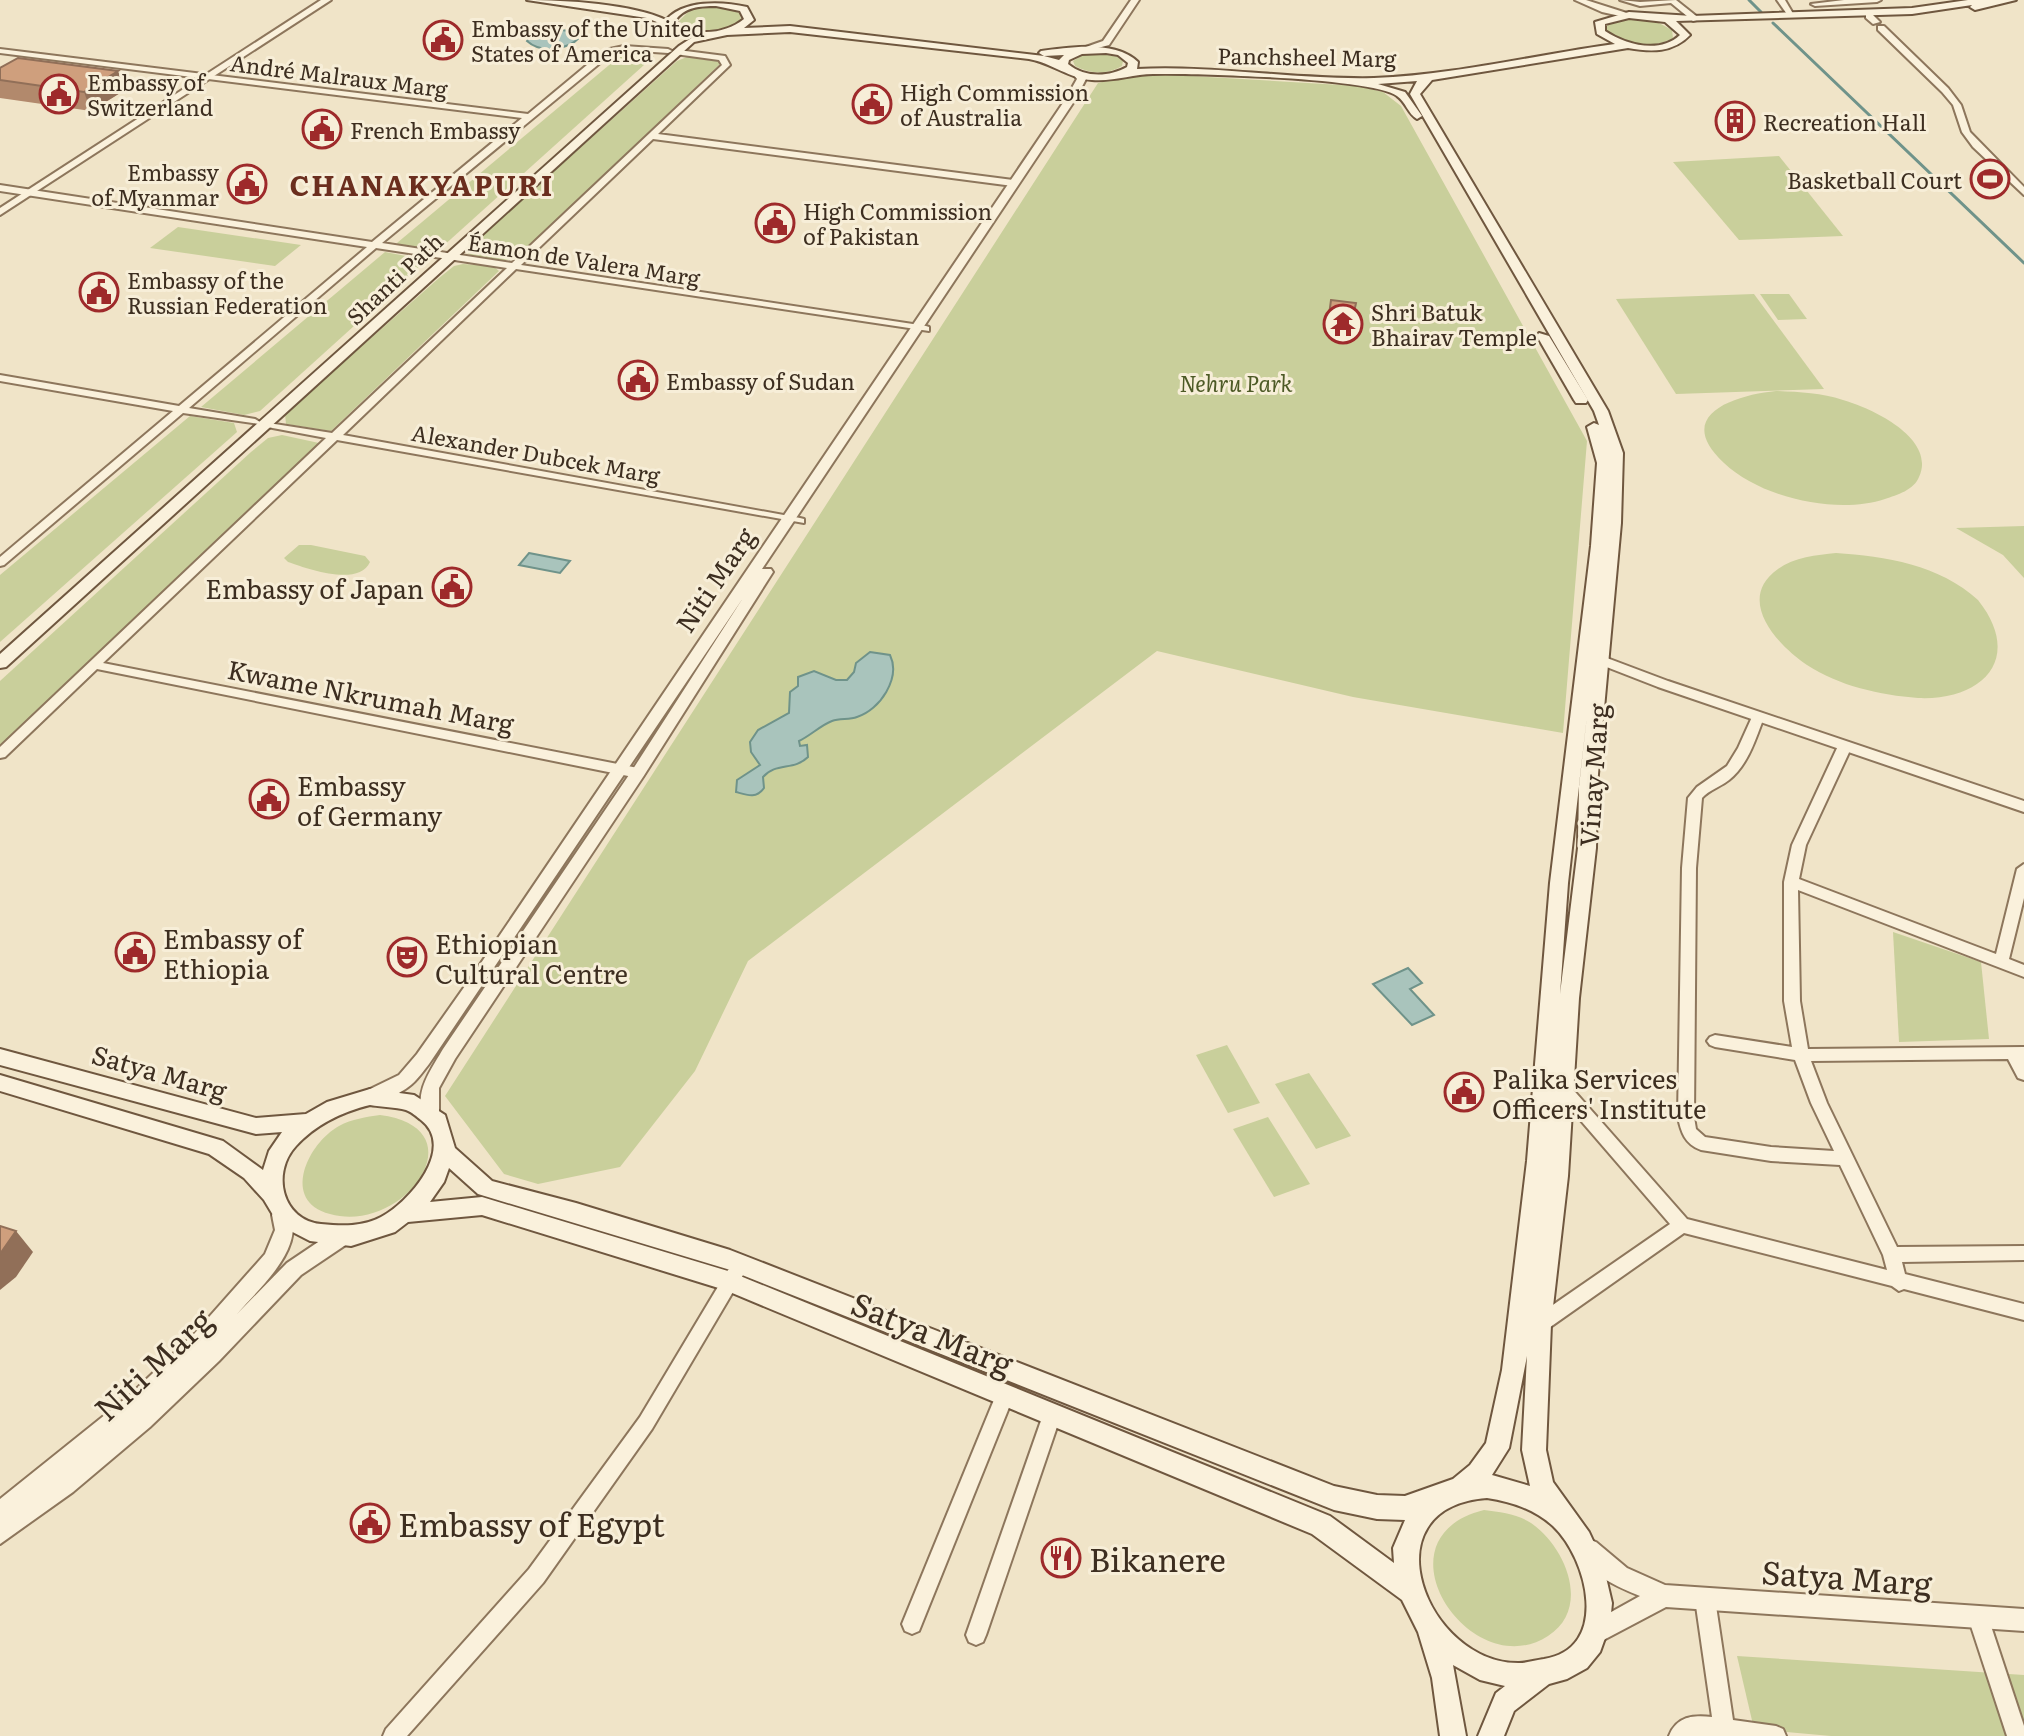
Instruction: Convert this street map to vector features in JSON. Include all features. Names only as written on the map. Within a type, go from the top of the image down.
[{"type":"main road","points":[[532,0],[649,15],[676,28],[722,32],[774,29],[822,32],[1029,56],[1050,60],[1071,70]]},
{"type":"main road","points":[[572,0],[647,9],[712,1],[737,3],[748,14],[782,24],[1050,54],[1081,51],[1121,53],[1131,60],[1132,68],[1126,72]]},
{"type":"main road","points":[[1600,27],[1629,15],[1696,19],[1912,11],[1987,0]]},
{"type":"main road","points":[[1652,16],[1683,29],[1699,23],[1875,22],[2011,0]]},
{"type":"main road","name":"Shanti Path","points":[[673,51],[681,36],[671,16],[690,6]]},
{"type":"main road","points":[[722,32],[746,23],[748,14]]},
{"type":"main road","points":[[1600,27],[1629,45]]},
{"type":"main road","name":"Panchsheel Marg","points":[[1131,60],[1166,68],[1213,71],[1323,77],[1393,75],[1495,64],[1577,49],[1594,45],[1600,27]]},
{"type":"main road","name":"Panchsheel Marg","points":[[1071,70],[1103,77],[1126,72],[1356,80],[1430,76],[1629,45],[1673,44],[1685,35],[1683,29]]},
{"type":"main road","name":"Shanti Path","points":[[0,663],[442,256],[673,51],[691,40],[722,32]]},
{"type":"main road","points":[[1071,70],[1064,59],[1081,51]]},
{"type":"main road","points":[[1356,80],[1408,94],[1430,76]]},
{"type":"main road","name":"Vinay Marg","points":[[1408,94],[1569,355],[1601,411],[1616,453],[1614,523],[1559,883],[1537,1161],[1514,1370],[1497,1448],[1479,1473],[1455,1491]]},
{"type":"main road","name":"Shanti Path","points":[[0,648],[260,423]]},
{"type":"main road","name":"Vinay Marg","points":[[1567,1523],[1542,1487],[1534,1450],[1540,1324],[1557,1176],[1569,998],[1587,848],[1594,658]]},
{"type":"main road","name":"Satya Marg","points":[[0,1057],[256,1126],[307,1122]]},
{"type":"main road","points":[[0,1083],[216,1147],[251,1172],[278,1205],[307,1232],[343,1236],[376,1229],[407,1213],[420,1202],[438,1178],[445,1152],[440,1127],[430,1113],[410,1101],[370,1097],[327,1110],[307,1122],[288,1141],[276,1163],[278,1205]]},
{"type":"main road","name":"Satya Marg","points":[[445,1152],[486,1188],[576,1212],[1334,1498],[1377,1507],[1405,1508],[1455,1491]]},
{"type":"main road","name":"Satya Marg","points":[[407,1213],[482,1206],[735,1273],[1005,1395],[1321,1525],[1409,1590]]},
{"type":"main road","points":[[1428,1628],[1451,1652],[1479,1668],[1509,1677],[1539,1676],[1562,1668],[1581,1654],[1594,1634],[1601,1607],[1598,1577],[1587,1549],[1567,1523],[1543,1504],[1516,1491],[1487,1486],[1455,1491],[1427,1508],[1412,1531],[1405,1559],[1409,1590],[1428,1628],[1445,1678],[1453,1736]]},
{"type":"main road","points":[[1491,1736],[1505,1702],[1539,1676]]},
{"type":"street","points":[[0,212],[317,0]]},
{"type":"street","points":[[0,202],[327,0]]},
{"type":"street","points":[[1081,51],[1106,43],[1135,0]]},
{"type":"street","points":[[1121,53],[1117,44],[1144,0]]},
{"type":"street","points":[[1572,0],[1592,12],[1600,27]]},
{"type":"street","points":[[1579,0],[1629,15]]},
{"type":"street","points":[[1624,0],[1640,4],[1672,1],[1696,19]]},
{"type":"street","points":[[1781,0],[1792,15]]},
{"type":"street","points":[[1813,2],[1877,0]]},
{"type":"street","points":[[1813,2],[1826,14]]},
{"type":"street","points":[[1875,22],[1945,90],[1957,105],[1971,139],[2024,192]]},
{"type":"street","points":[[0,563],[374,245],[614,49],[673,51],[722,58],[726,65],[0,754]]},
{"type":"street","name":"André Malraux Marg","points":[[0,51],[530,117]]},
{"type":"street","name":"Niti Marg","points":[[921,328],[1077,88],[1082,79],[1071,70]]},
{"type":"street","name":"Niti Marg","points":[[370,1097],[405,1080],[423,1059],[794,520],[1087,85],[1103,77]]},
{"type":"street","points":[[652,136],[1013,183]]},
{"type":"street","name":"Éamon de Valera Marg","points":[[0,188],[921,328]]},
{"type":"street","name":"Alexander Dubcek Marg","points":[[0,378],[794,520]]},
{"type":"street","name":"Niti Marg","points":[[430,1113],[430,1088],[449,1054],[638,773],[794,520]]},
{"type":"street","points":[[1594,658],[2024,807]]},
{"type":"street","name":"Kwame Nkrumah Marg","points":[[94,665],[638,773]]},
{"type":"street","points":[[1758,717],[1733,768],[1724,777],[1700,789],[1695,798],[1689,868],[1686,1117],[1689,1132],[1701,1143],[1771,1154],[1846,1158]]},
{"type":"street","points":[[1845,746],[1799,845],[1791,882],[1792,1001],[1801,1055],[1819,1103],[1892,1255],[1899,1283]]},
{"type":"street","points":[[2001,963],[2024,869]]},
{"type":"street","points":[[1791,882],[2024,971]]},
{"type":"street","points":[[1715,1041],[1801,1055],[2018,1053],[2024,1074]]},
{"type":"street","points":[[1563,1089],[1682,1225],[2023,1315]]},
{"type":"street","name":"Niti Marg","points":[[0,1513],[138,1401],[201,1341],[273,1259],[285,1230],[278,1205]]},
{"type":"street","points":[[1540,1324],[1682,1225]]},
{"type":"street","name":"Niti Marg","points":[[0,1533],[65,1485],[143,1420],[294,1269],[343,1236]]},
{"type":"street","points":[[1892,1255],[2024,1253]]},
{"type":"street","points":[[393,1736],[536,1576],[646,1423],[735,1273]]},
{"type":"street","points":[[912,1624],[1005,1395]]},
{"type":"street","points":[[976,1635],[1052,1415]]},
{"type":"street","name":"Satya Marg","points":[[1587,1549],[1619,1576],[1665,1596],[2024,1620]]},
{"type":"street","name":"Satya Marg","points":[[1594,1634],[1665,1596]]},
{"type":"street","points":[[1705,1599],[1724,1729]]},
{"type":"street","points":[[1978,1617],[2017,1736]]},
{"type":"street","points":[[1679,1736],[1692,1725],[1776,1736]]},
{"type":"green space","points":[[718,6],[740,13],[741,20],[710,30],[693,28],[679,21],[690,10]]},
{"type":"green space","points":[[1634,18],[1657,22],[1672,30],[1673,38],[1657,44],[1638,44],[1620,40],[1605,30],[1609,23]]},
{"type":"green space","points":[[627,50],[654,56],[441,248],[424,250],[399,246],[397,243]]},
{"type":"green space","points":[[1085,54],[1118,57],[1123,61],[1122,66],[1099,72],[1075,66],[1073,61]]},
{"type":"green space","points":[[687,57],[722,62],[516,259],[482,259],[465,251],[677,61]]},
{"type":"green space","name":"Nehru Park","points":[[1140,73],[1358,86],[1383,92],[1401,106],[1587,441],[1563,733],[1353,697],[1157,651],[748,961],[695,1071],[620,1167],[538,1184],[504,1174],[445,1096],[1098,83]]},
{"type":"green space","points":[[1779,156],[1843,236],[1739,240],[1673,162]]},
{"type":"green space","points":[[178,227],[301,245],[275,266],[150,248]]},
{"type":"green space","points":[[385,252],[427,260],[260,411],[244,415],[201,407]]},
{"type":"green space","points":[[454,266],[493,266],[499,271],[331,431],[286,424],[285,414],[439,278]]},
{"type":"green space","points":[[1754,294],[1824,389],[1676,394],[1616,299]]},
{"type":"green space","points":[[1760,294],[1789,294],[1807,319],[1778,320]]},
{"type":"green space","points":[[1776,391],[1835,398],[1869,410],[1898,427],[1919,450],[1922,463],[1917,482],[1885,499],[1845,505],[1823,504],[1779,494],[1740,475],[1724,463],[1710,446],[1704,432],[1707,420],[1715,410],[1728,403]]},
{"type":"green space","points":[[190,416],[234,423],[237,432],[0,642],[0,575]]},
{"type":"green space","points":[[282,435],[319,443],[0,748],[0,681],[251,452],[268,438]]},
{"type":"green space","points":[[2024,526],[2024,578],[2003,555],[1956,528]]},
{"type":"green space","points":[[299,545],[365,556],[370,562],[355,574],[320,572],[284,558]]},
{"type":"green space","points":[[1836,553],[1911,564],[1963,588],[1978,600],[1991,621],[1997,640],[1996,657],[1990,672],[1978,684],[1961,692],[1918,698],[1889,695],[1846,684],[1819,672],[1795,656],[1765,621],[1760,594],[1766,581],[1784,565],[1806,557]]},
{"type":"green space","points":[[1893,932],[1981,962],[1989,1039],[1899,1042]]},
{"type":"green space","points":[[1227,1045],[1260,1103],[1228,1113],[1196,1055]]},
{"type":"green space","points":[[1309,1073],[1351,1136],[1316,1149],[1275,1084]]},
{"type":"green space","points":[[380,1115],[410,1124],[425,1139],[428,1158],[421,1177],[405,1195],[383,1209],[358,1216],[330,1214],[315,1207],[306,1197],[303,1185],[304,1172],[317,1145],[339,1126]]},
{"type":"green space","points":[[1268,1117],[1310,1184],[1274,1197],[1233,1129]]},
{"type":"green space","points":[[1484,1510],[1514,1515],[1531,1523],[1554,1546],[1563,1561],[1571,1594],[1569,1610],[1561,1624],[1548,1636],[1519,1646],[1490,1641],[1464,1625],[1445,1602],[1434,1575],[1436,1549],[1451,1526]]},
{"type":"green space","points":[[1737,1656],[2024,1675],[2024,1736],[1831,1736],[1754,1729]]},
{"type":"water","points":[[554,29],[576,32],[580,37],[575,42],[554,49],[532,45],[527,41],[532,34]]},
{"type":"water","points":[[529,553],[570,561],[560,573],[519,565]]},
{"type":"water","points":[[870,652],[890,655],[893,664],[886,692],[873,708],[854,718],[832,721],[799,741],[800,746],[807,745],[808,757],[797,764],[768,772],[763,777],[764,788],[758,794],[736,792],[737,780],[760,765],[751,752],[750,742],[758,730],[789,713],[790,692],[798,686],[798,677],[814,671],[836,680],[847,680],[854,672],[856,663]]},
{"type":"water","points":[[1408,968],[1422,983],[1410,989],[1434,1015],[1412,1025],[1373,984]]},
{"type":"building","points":[[18,58],[118,71],[84,92],[0,80],[0,68]]},
{"type":"building","points":[[1331,300],[1356,303],[1353,317],[1329,315]]},
{"type":"building","points":[[0,1226],[16,1231],[0,1254]]},
{"type":"waterway","points":[[1749,0],[1761,12]]},
{"type":"waterway","points":[[1773,23],[2024,263]]},
{"type":"place","name":"Embassy of the United States of America","points":[[443,40]]},
{"type":"place","name":"Embassy of Switzerland","points":[[59,94]]},
{"type":"place","name":"High Commission of Australia","points":[[872,104]]},
{"type":"place","name":"Recreation Hall","points":[[1735,121]]},
{"type":"place","name":"French Embassy","points":[[322,129]]},
{"type":"place","name":"Basketball Court","points":[[1990,179]]},
{"type":"place","name":"Embassy of Myanmar","points":[[247,184]]},
{"type":"place","name":"High Commission of Pakistan","points":[[775,223]]},
{"type":"place","name":"Embassy of the Russian Federation","points":[[99,292]]},
{"type":"place","name":"Shri Batuk Bhairav Temple","points":[[1343,324]]},
{"type":"place","name":"Embassy of Sudan","points":[[638,380]]},
{"type":"place","name":"Embassy of Japan","points":[[452,587]]},
{"type":"place","name":"Embassy of Germany","points":[[269,799]]},
{"type":"place","name":"Embassy of Ethiopia","points":[[135,952]]},
{"type":"place","name":"Ethiopian Cultural Centre","points":[[407,957]]},
{"type":"place","name":"Palika Services Officers' Institute","points":[[1464,1092]]},
{"type":"place","name":"Embassy of Egypt","points":[[370,1523]]},
{"type":"place","name":"Bikanere","points":[[1061,1558]]},
{"type":"district","name":"CHANAKYAPURI","points":[[422,184]]}]
